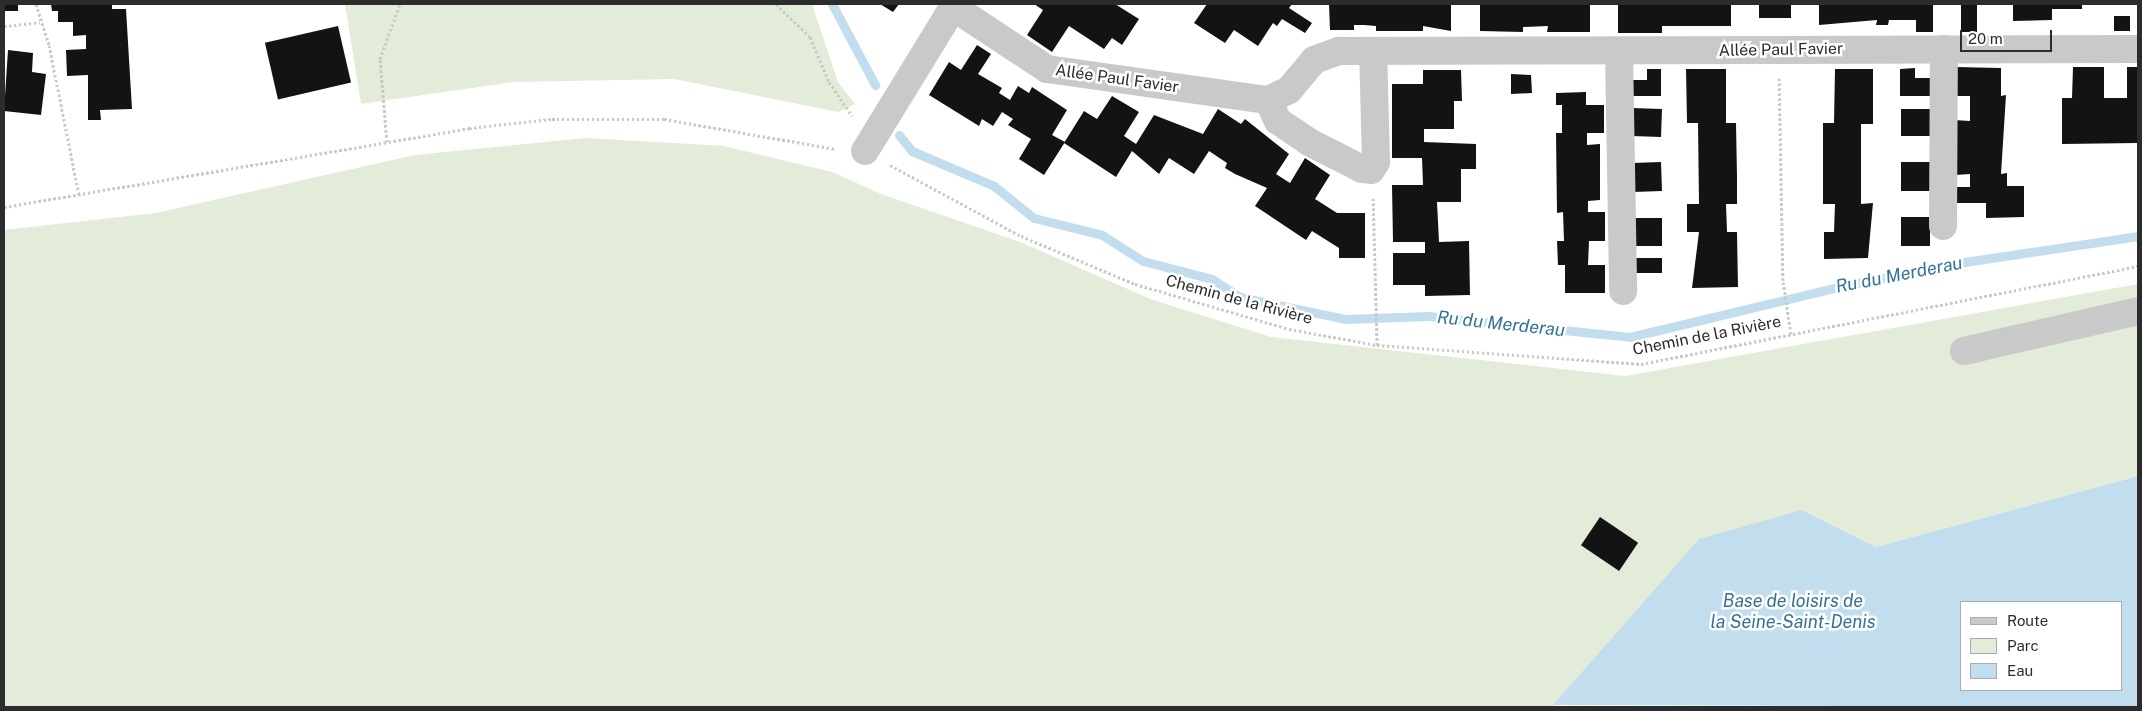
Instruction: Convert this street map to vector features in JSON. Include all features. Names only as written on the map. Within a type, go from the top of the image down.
[{"type":"street","points":[[869,145],[954,5]]},
{"type":"street","name":"Allée Paul Favier","points":[[954,5],[1047,69],[1268,100],[1289,90],[1323,54],[1373,50],[1619,52],[2138,49]]},
{"type":"street","points":[[1943,226],[1944,49]]},
{"type":"street","points":[[1268,100],[1278,120],[1309,142],[1362,169],[1372,170],[1376,162],[1373,50]]},
{"type":"street","points":[[1619,52],[1623,291]]},
{"type":"street","points":[[1964,351],[2138,311]]},
{"type":"path","points":[[36,4],[55,69],[79,195]]},
{"type":"path","points":[[387,142],[380,59],[400,4]]},
{"type":"path","points":[[776,4],[810,37],[840,101],[869,145]]},
{"type":"path","points":[[4,26],[40,22]]},
{"type":"path","points":[[1779,50],[1783,282],[1791,333]]},
{"type":"path","points":[[4,207],[516,122],[629,117],[698,123],[818,147],[869,145]]},
{"type":"path","name":"Chemin de la Rivière","points":[[869,145],[1021,236],[1134,284],[1289,329],[1377,345],[1641,364],[2138,266]]},
{"type":"path","points":[[1372,170],[1377,291],[1377,345]]},
{"type":"green space","points":[[345,4],[812,4],[838,82],[855,104],[838,112],[674,79],[514,82],[361,104]]},
{"type":"green space","points":[[586,138],[724,146],[832,172],[881,194],[1020,242],[1153,300],[1271,337],[1625,376],[2138,284],[2138,476],[1876,547],[1802,510],[1554,705],[1558,707],[4,707],[4,230],[156,213],[415,155]]},
{"type":"water","name":"Base de loisirs de la Seine-Saint-Denis","points":[[2138,476],[2138,707],[1553,705],[1699,539],[1802,510],[1876,547]]},
{"type":"building","points":[[4,4],[18,4],[18,11],[4,11]]},
{"type":"building","points":[[51,4],[112,4],[112,9],[126,9],[132,109],[100,110],[101,120],[88,120],[88,75],[67,76],[66,50],[86,49],[86,35],[73,36],[73,22],[58,22],[58,11],[52,11]]},
{"type":"building","points":[[880,4],[899,4],[893,12]]},
{"type":"building","points":[[1034,4],[1115,4],[1139,19],[1122,45],[1112,38],[1104,49],[1069,26],[1052,52],[1027,35],[1043,10]]},
{"type":"building","points":[[1207,4],[1292,4],[1289,8],[1312,23],[1305,33],[1282,19],[1277,26],[1273,23],[1258,46],[1234,30],[1225,43],[1194,23]]},
{"type":"building","points":[[1329,4],[1451,4],[1451,31],[1423,26],[1423,31],[1376,31],[1376,26],[1364,25],[1354,25],[1354,30],[1330,30]]},
{"type":"building","points":[[1480,4],[1590,4],[1590,32],[1547,32],[1548,26],[1523,27],[1523,32],[1480,31]]},
{"type":"building","points":[[1618,4],[1731,4],[1731,26],[1662,26],[1662,33],[1618,33]]},
{"type":"building","points":[[1759,4],[1791,4],[1791,18],[1759,18]]},
{"type":"building","points":[[1819,4],[1933,4],[1933,32],[1916,32],[1916,20],[1889,20],[1888,25],[1876,25],[1877,20],[1819,25]]},
{"type":"building","points":[[1961,4],[1977,4],[1977,32],[1961,32]]},
{"type":"building","points":[[2013,4],[2082,4],[2082,9],[2052,9],[2052,20],[2013,21]]},
{"type":"building","points":[[2114,16],[2130,16],[2130,31],[2114,31]]},
{"type":"building","points":[[338,26],[351,83],[278,99],[265,43]]},
{"type":"building","points":[[977,45],[991,54],[978,74],[1002,88],[999,93],[1010,100],[1018,86],[1029,93],[1032,87],[1067,110],[1052,135],[1065,142],[1044,175],[1019,159],[1031,139],[1008,125],[1013,119],[1002,112],[993,126],[982,119],[979,126],[929,95],[949,62],[961,70]]},
{"type":"building","points":[[8,50],[33,53],[32,72],[46,74],[41,115],[4,111]]},
{"type":"building","points":[[1955,67],[2001,68],[2001,96],[2006,95],[2001,174],[2007,173],[2007,186],[2024,186],[2024,217],[1986,218],[1986,203],[1954,203],[1955,187],[1970,187],[1970,174],[1955,175],[1954,120],[1970,121],[1970,96],[1955,96]]},
{"type":"building","points":[[2073,67],[2104,67],[2104,98],[2127,98],[2127,67],[2138,67],[2138,143],[2062,144],[2062,98],[2072,98]]},
{"type":"building","points":[[1915,68],[1915,78],[1930,78],[1930,96],[1900,96],[1900,69]]},
{"type":"building","points":[[1647,69],[1661,69],[1661,96],[1632,96],[1632,80],[1647,80]]},
{"type":"building","points":[[1686,69],[1726,69],[1726,123],[1736,123],[1737,177],[1737,204],[1726,204],[1727,232],[1737,232],[1738,287],[1692,288],[1699,232],[1687,232],[1687,204],[1699,204],[1698,123],[1687,123]]},
{"type":"building","points":[[1835,69],[1873,69],[1873,124],[1861,124],[1861,204],[1873,203],[1868,258],[1824,259],[1824,232],[1834,232],[1835,204],[1823,204],[1823,123],[1834,123]]},
{"type":"building","points":[[1423,70],[1461,70],[1462,101],[1454,101],[1454,129],[1424,129],[1424,142],[1476,144],[1476,169],[1461,169],[1461,202],[1437,202],[1439,242],[1469,241],[1470,295],[1425,296],[1425,285],[1393,285],[1393,253],[1425,253],[1425,242],[1393,242],[1392,185],[1423,185],[1422,158],[1392,158],[1392,84],[1423,84]]},
{"type":"building","points":[[1511,74],[1531,75],[1532,93],[1511,94]]},
{"type":"building","points":[[1586,92],[1586,105],[1604,105],[1604,133],[1587,133],[1587,145],[1600,144],[1600,200],[1588,201],[1588,212],[1605,212],[1605,241],[1589,241],[1588,265],[1605,265],[1605,293],[1565,293],[1565,265],[1558,265],[1557,241],[1564,241],[1563,212],[1557,213],[1556,133],[1562,133],[1562,105],[1556,105],[1556,93]]},
{"type":"building","points":[[1112,96],[1139,112],[1124,136],[1136,144],[1154,115],[1203,134],[1218,109],[1241,124],[1245,119],[1289,154],[1276,174],[1290,183],[1305,158],[1330,175],[1315,199],[1337,213],[1365,213],[1365,258],[1339,258],[1339,248],[1312,231],[1306,240],[1255,206],[1267,188],[1225,168],[1227,163],[1209,151],[1194,174],[1169,158],[1159,174],[1132,151],[1116,177],[1064,143],[1084,111],[1097,119]]},
{"type":"building","points":[[1632,108],[1662,109],[1661,137],[1631,136]]},
{"type":"building","points":[[1901,109],[1930,109],[1930,136],[1901,136]]},
{"type":"building","points":[[1661,162],[1662,191],[1633,192],[1632,163]]},
{"type":"building","points":[[1901,162],[1930,162],[1930,191],[1901,191]]},
{"type":"building","points":[[1901,217],[1930,217],[1930,246],[1901,246]]},
{"type":"building","points":[[1633,218],[1662,218],[1662,246],[1633,246]]},
{"type":"building","points":[[1633,258],[1662,258],[1662,273],[1633,273]]},
{"type":"building","points":[[1600,517],[1638,543],[1619,571],[1581,545]]},
{"type":"waterway","name":"Ru du Merderau","points":[[832,4],[875,85]]},
{"type":"waterway","name":"Ru du Merderau","points":[[899,135],[912,151],[994,186],[1034,218],[1102,235],[1143,261],[1212,279],[1240,297],[1345,319],[1428,316],[1630,337],[1846,285],[1971,261],[2138,236]]}]
